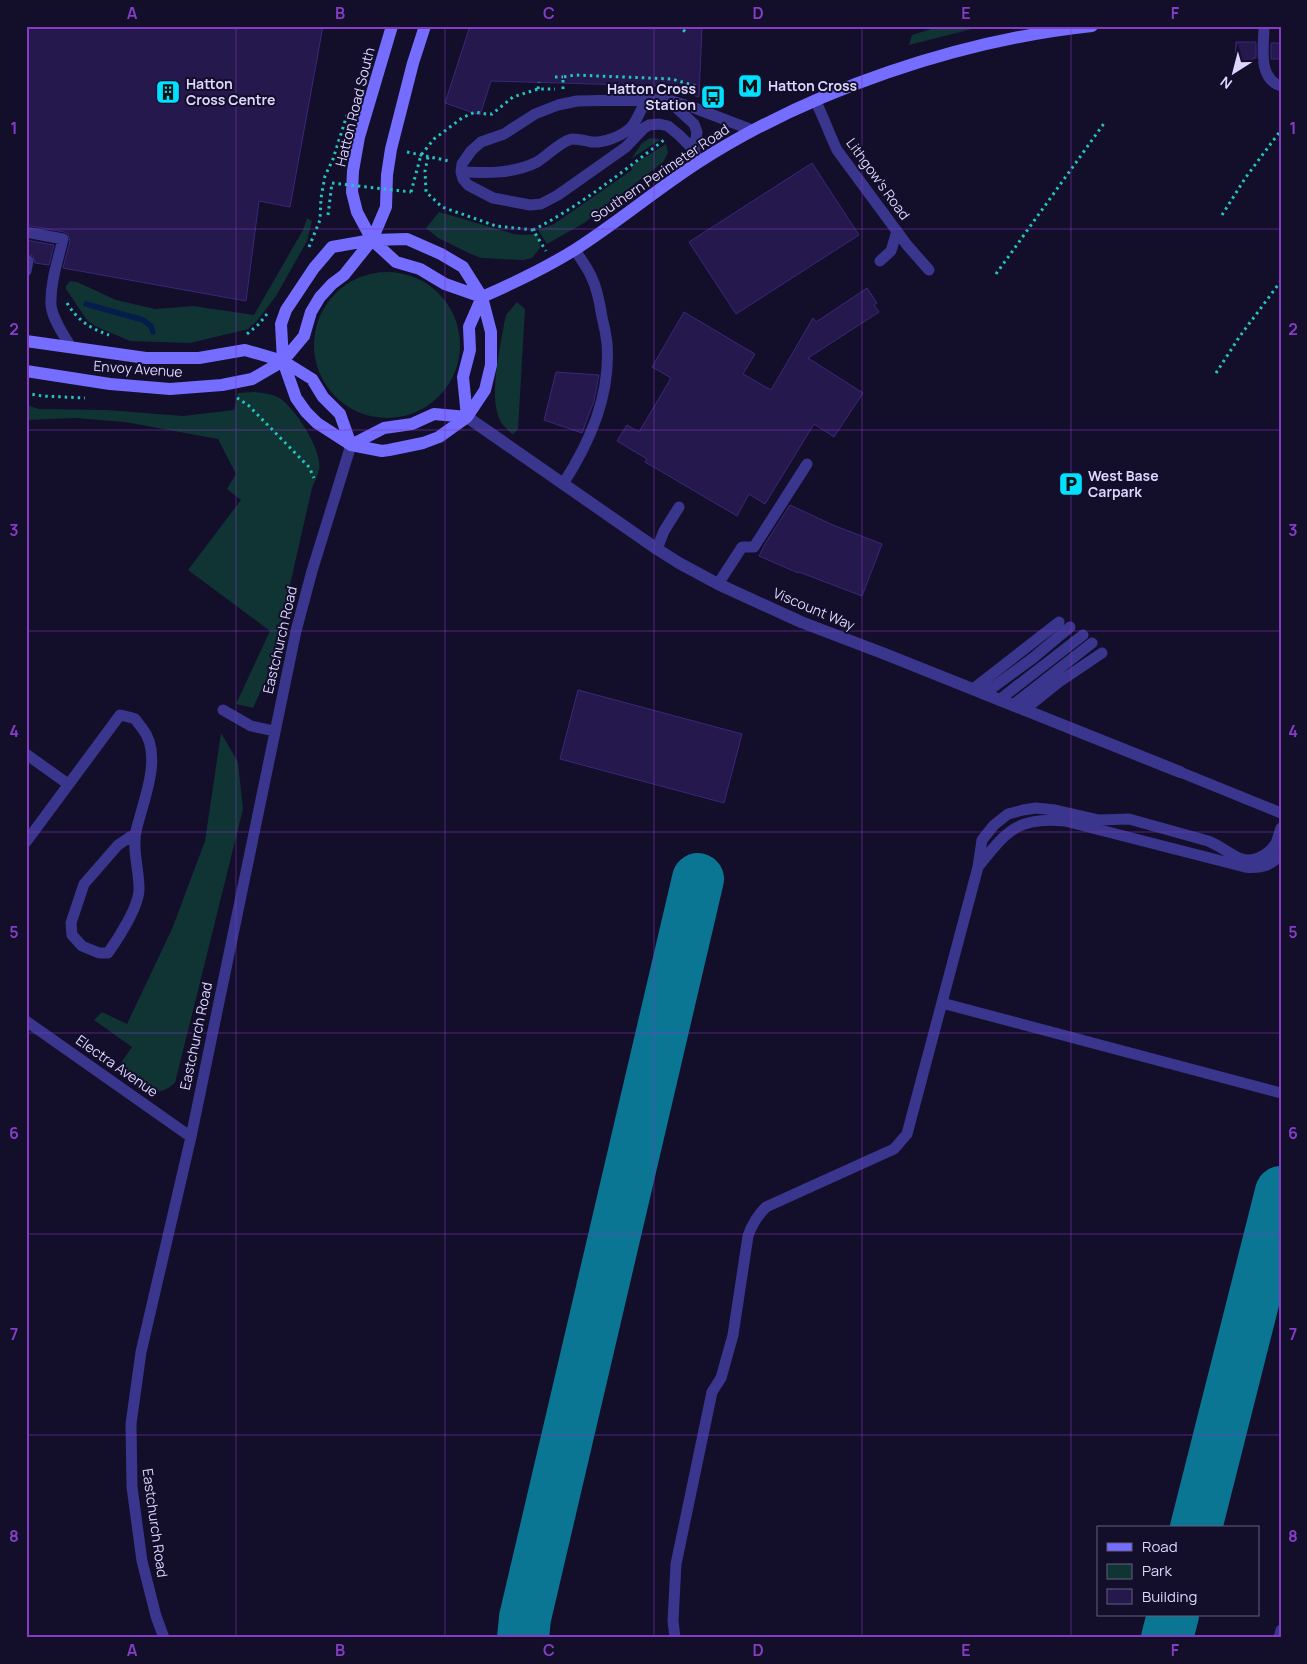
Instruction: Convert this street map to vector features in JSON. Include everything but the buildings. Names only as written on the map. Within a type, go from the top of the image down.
[{"type":"street","name":"Hatton Road South","points":[[392,26],[364,121],[353,171],[352,192],[357,212],[372,240],[396,262],[420,269],[445,284],[482,297]]},
{"type":"street","points":[[283,361],[304,336],[311,312],[320,297],[344,275],[372,240],[386,207],[387,176],[391,148],[408,80],[425,26]]},
{"type":"street","name":"Southern Perimeter Road","points":[[482,297],[518,282],[575,250],[696,156],[815,100],[884,74],[970,48],[1044,33],[1092,26]]},
{"type":"street","points":[[407,239],[440,254],[463,268],[482,297],[491,332],[491,364],[486,390],[467,417],[439,437],[415,446],[382,451],[351,445],[321,427],[306,412],[296,398],[283,361],[281,324],[294,296],[332,247],[372,240],[407,239]]},
{"type":"street","points":[[467,417],[463,377],[470,350],[469,327],[482,297]]},
{"type":"street","name":"Envoy Avenue","points":[[26,341],[146,358],[199,358],[245,350],[283,361]]},
{"type":"street","points":[[283,361],[312,379],[322,397],[340,414],[351,445]]},
{"type":"street","name":"Envoy Avenue","points":[[26,370],[110,384],[170,389],[205,387],[252,379],[283,361]]},
{"type":"street","points":[[351,445],[384,428],[412,424],[434,414],[467,417]]},
{"type":"street","name":"Viscount Way","points":[[467,417],[657,550],[718,584],[801,622],[1180,772]]},
{"type":"lane","points":[[1264,26],[1264,64],[1268,76],[1275,84],[1281,86]]},
{"type":"lane","points":[[462,168],[499,173],[537,162],[573,139],[594,142],[610,139],[633,126],[642,105],[650,99]]},
{"type":"lane","points":[[665,99],[694,124],[697,132],[696,156]]},
{"type":"lane","points":[[696,156],[668,126],[650,125],[644,128],[626,147],[558,195],[541,204],[530,205],[493,198],[468,185],[463,179],[462,168],[470,151],[481,142],[504,134],[535,114],[558,105],[577,101],[665,99],[692,107],[752,130]]},
{"type":"lane","name":"Lithgow's Road","points":[[815,100],[824,118],[828,134],[837,150],[897,231],[929,270]]},
{"type":"lane","points":[[880,261],[891,251],[897,231]]},
{"type":"lane","points":[[26,232],[63,239],[52,284],[51,306],[62,333],[72,347]]},
{"type":"lane","points":[[563,484],[577,463],[590,434],[602,403],[606,376],[607,344],[601,312],[592,277],[575,250]]},
{"type":"lane","name":"Eastchurch Road","points":[[164,1638],[156,1616],[142,1562],[132,1487],[131,1424],[141,1352],[191,1136],[296,631],[312,570],[351,445]]},
{"type":"lane","points":[[718,584],[742,547],[754,547],[807,464]]},
{"type":"lane","points":[[657,550],[664,531],[679,507]]},
{"type":"lane","points":[[979,691],[1059,622]]},
{"type":"lane","points":[[979,691],[1033,658],[1070,627]]},
{"type":"lane","points":[[999,700],[1087,639],[1019,707]]},
{"type":"lane","points":[[1019,707],[1102,653]]},
{"type":"lane","points":[[223,710],[252,726],[274,731]]},
{"type":"lane","points":[[26,842],[120,715],[134,719],[148,736],[152,758],[146,798],[136,833],[140,891],[131,916],[115,943],[108,953],[99,953],[82,946],[72,935],[71,923],[76,906],[84,884],[118,845],[136,833]]},
{"type":"lane","points":[[26,754],[68,784]]},
{"type":"lane","points":[[1180,772],[1281,813]]},
{"type":"lane","points":[[675,1638],[673,1621],[676,1564],[712,1392],[722,1378],[733,1335],[751,1226],[766,1207],[894,1149],[907,1134],[978,867],[982,840],[994,825],[1008,814],[1036,808],[1055,810],[1099,820],[1129,819],[1208,841],[1240,859],[1252,860],[1267,853],[1277,842],[1281,828]]},
{"type":"lane","points":[[978,867],[998,842],[1010,831],[1022,824],[1042,820],[1064,821],[1245,867],[1256,868],[1267,865],[1275,861],[1281,854]]},
{"type":"lane","points":[[942,1003],[1281,1093]]},
{"type":"lane","name":"Electra Avenue","points":[[26,1020],[191,1136]]},
{"type":"lane","points":[[1279,1638],[1281,1630]]},
{"type":"path","points":[[678,26],[687,33]]},
{"type":"path","points":[[555,77],[563,78]]},
{"type":"path","points":[[538,89],[539,82]]},
{"type":"path","points":[[308,249],[320,220],[325,176],[333,159],[350,106]]},
{"type":"path","points":[[996,274],[1105,122]]},
{"type":"path","points":[[1222,215],[1281,130]]},
{"type":"path","points":[[428,157],[424,171],[426,192],[442,208],[496,226],[532,230],[593,194],[675,132]]},
{"type":"path","points":[[328,215],[332,183],[411,192],[421,155],[462,168]]},
{"type":"path","points":[[532,230],[553,262]]},
{"type":"path","points":[[1216,373],[1240,336],[1281,281]]},
{"type":"path","points":[[65,299],[71,310],[84,324],[115,338]]},
{"type":"path","points":[[241,337],[250,333],[268,312]]},
{"type":"path","points":[[26,393],[42,396],[88,398]]},
{"type":"path","points":[[248,405],[309,466],[314,478]]},
{"type":"green space","points":[[941,26],[984,26],[909,45],[912,35]]},
{"type":"green space","points":[[650,138],[661,139],[631,159],[642,143]]},
{"type":"green space","points":[[666,144],[668,153],[663,162],[584,223],[547,244],[538,230],[554,224],[632,170],[631,166]]},
{"type":"green space","points":[[439,212],[514,234],[538,234],[540,248],[532,258],[523,260],[481,258],[438,238],[426,228]]},
{"type":"green space","points":[[307,218],[312,221],[307,241],[276,296],[257,321],[248,329],[190,343],[130,341],[95,326],[87,320],[66,289],[70,281],[77,282],[116,300],[155,309],[193,306],[254,315],[303,230]]},
{"type":"green space","points":[[387,272],[415,278],[438,294],[454,317],[460,345],[454,373],[438,396],[415,412],[387,418],[359,412],[336,396],[320,373],[314,345],[320,317],[336,294],[359,278]]},
{"type":"green space","points":[[517,302],[525,309],[518,429],[513,434],[504,426],[499,418],[496,408],[495,385],[506,315]]},
{"type":"green space","points":[[255,392],[275,396],[287,404],[301,421],[313,442],[319,462],[274,662],[253,708],[236,704],[270,631],[188,570],[241,500],[227,489],[236,474],[218,439],[125,422],[76,418],[26,420],[26,405],[39,409],[107,410],[183,416],[234,410],[238,393]]},
{"type":"green space","points":[[221,733],[238,762],[243,809],[175,1083],[158,1092],[151,1091],[138,1086],[116,1070],[132,1047],[94,1020],[102,1012],[127,1024],[172,929],[205,841]]},
{"type":"waterway","points":[[86,304],[143,320],[151,326],[153,332]]},
{"type":"taxiway","points":[[523,1638],[525,1618],[698,879]]},
{"type":"taxiway","points":[[1197,1526],[1281,1192]]},
{"type":"taxiway","points":[[1167,1638],[1173,1616]]},
{"type":"place","name":"Hatton Cross","points":[[750,86]]},
{"type":"place","name":"Hatton Cross Centre","points":[[168,92]]},
{"type":"place","name":"Hatton Cross Station","points":[[713,97]]},
{"type":"place","name":"West Base Carpark","points":[[1071,484]]}]
